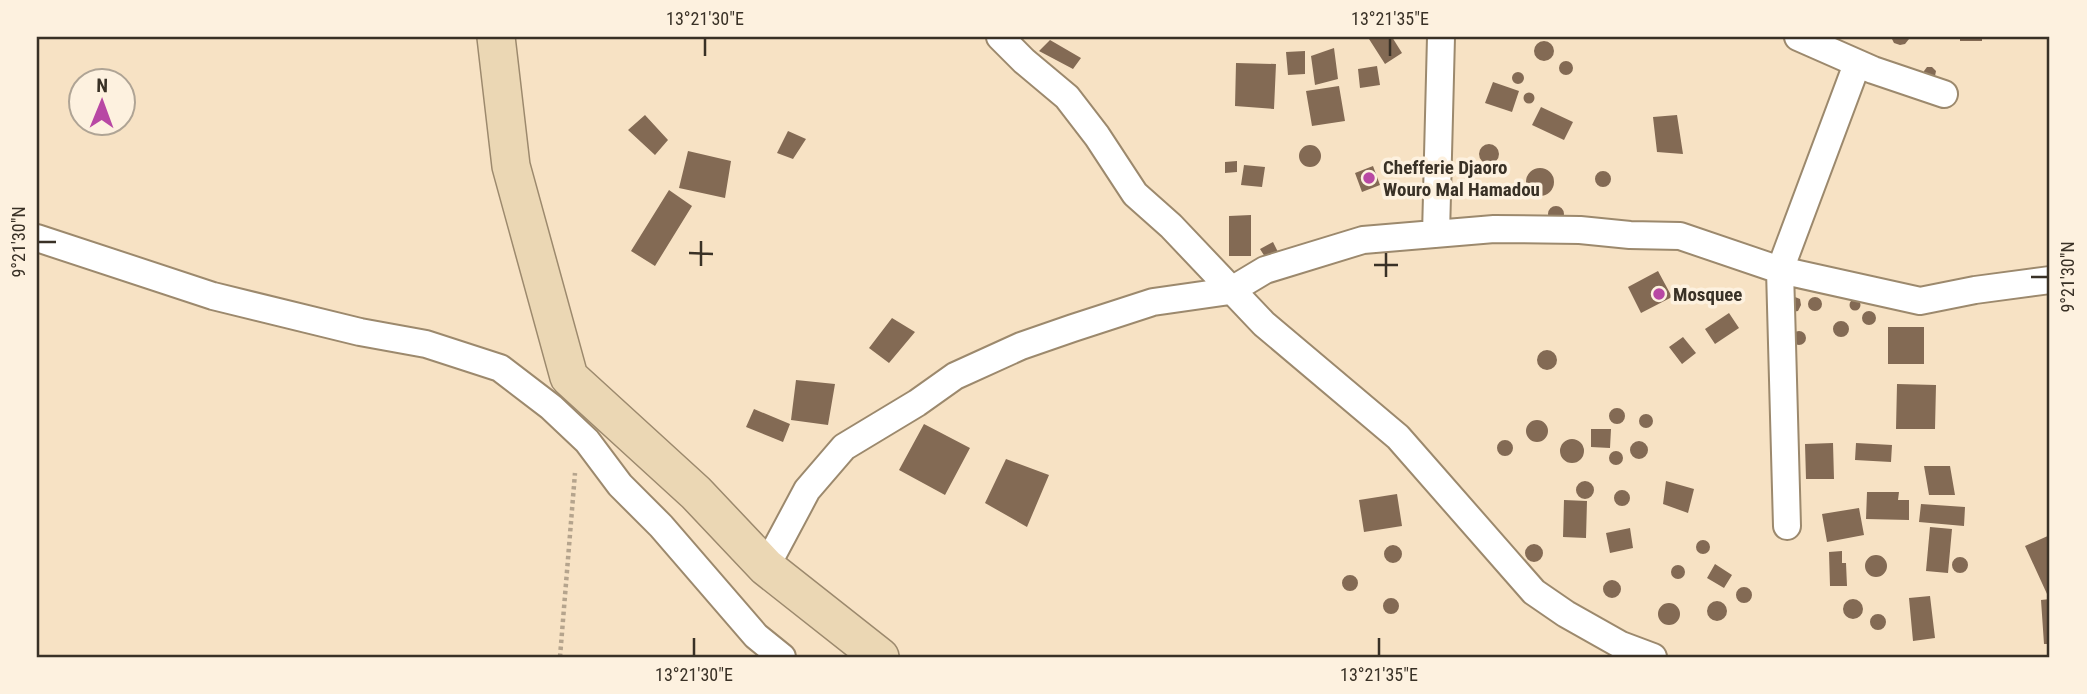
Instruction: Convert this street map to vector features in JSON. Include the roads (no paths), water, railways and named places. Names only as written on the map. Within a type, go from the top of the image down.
[{"type":"main road","points":[[496,37],[511,166],[569,377],[696,493],[766,567],[880,657]]},
{"type":"street","points":[[1000,37],[1067,97],[1097,136],[1135,194],[1171,226],[1264,324],[1398,437],[1534,592],[1566,614],[1621,645],[1653,657]]},
{"type":"street","points":[[1436,233],[1441,37]]},
{"type":"street","points":[[1798,37],[1857,64],[1944,94]]},
{"type":"street","points":[[1787,526],[1780,270],[1857,64]]},
{"type":"street","points":[[766,567],[807,490],[844,447],[917,403],[955,376],[1021,346],[1153,302],[1230,290],[1265,270],[1363,240],[1494,229],[1680,236],[1780,270],[1920,301],[2050,279]]},
{"type":"street","points":[[37,238],[213,296],[360,332],[426,344],[500,368],[551,407],[587,441],[620,485],[661,526],[755,647],[782,657]]},
{"type":"place","name":"Chefferie Djaoro Wouro Mal Hamadou","points":[[1369,178]]},
{"type":"place","name":"Mosquee","points":[[1659,294]]}]
